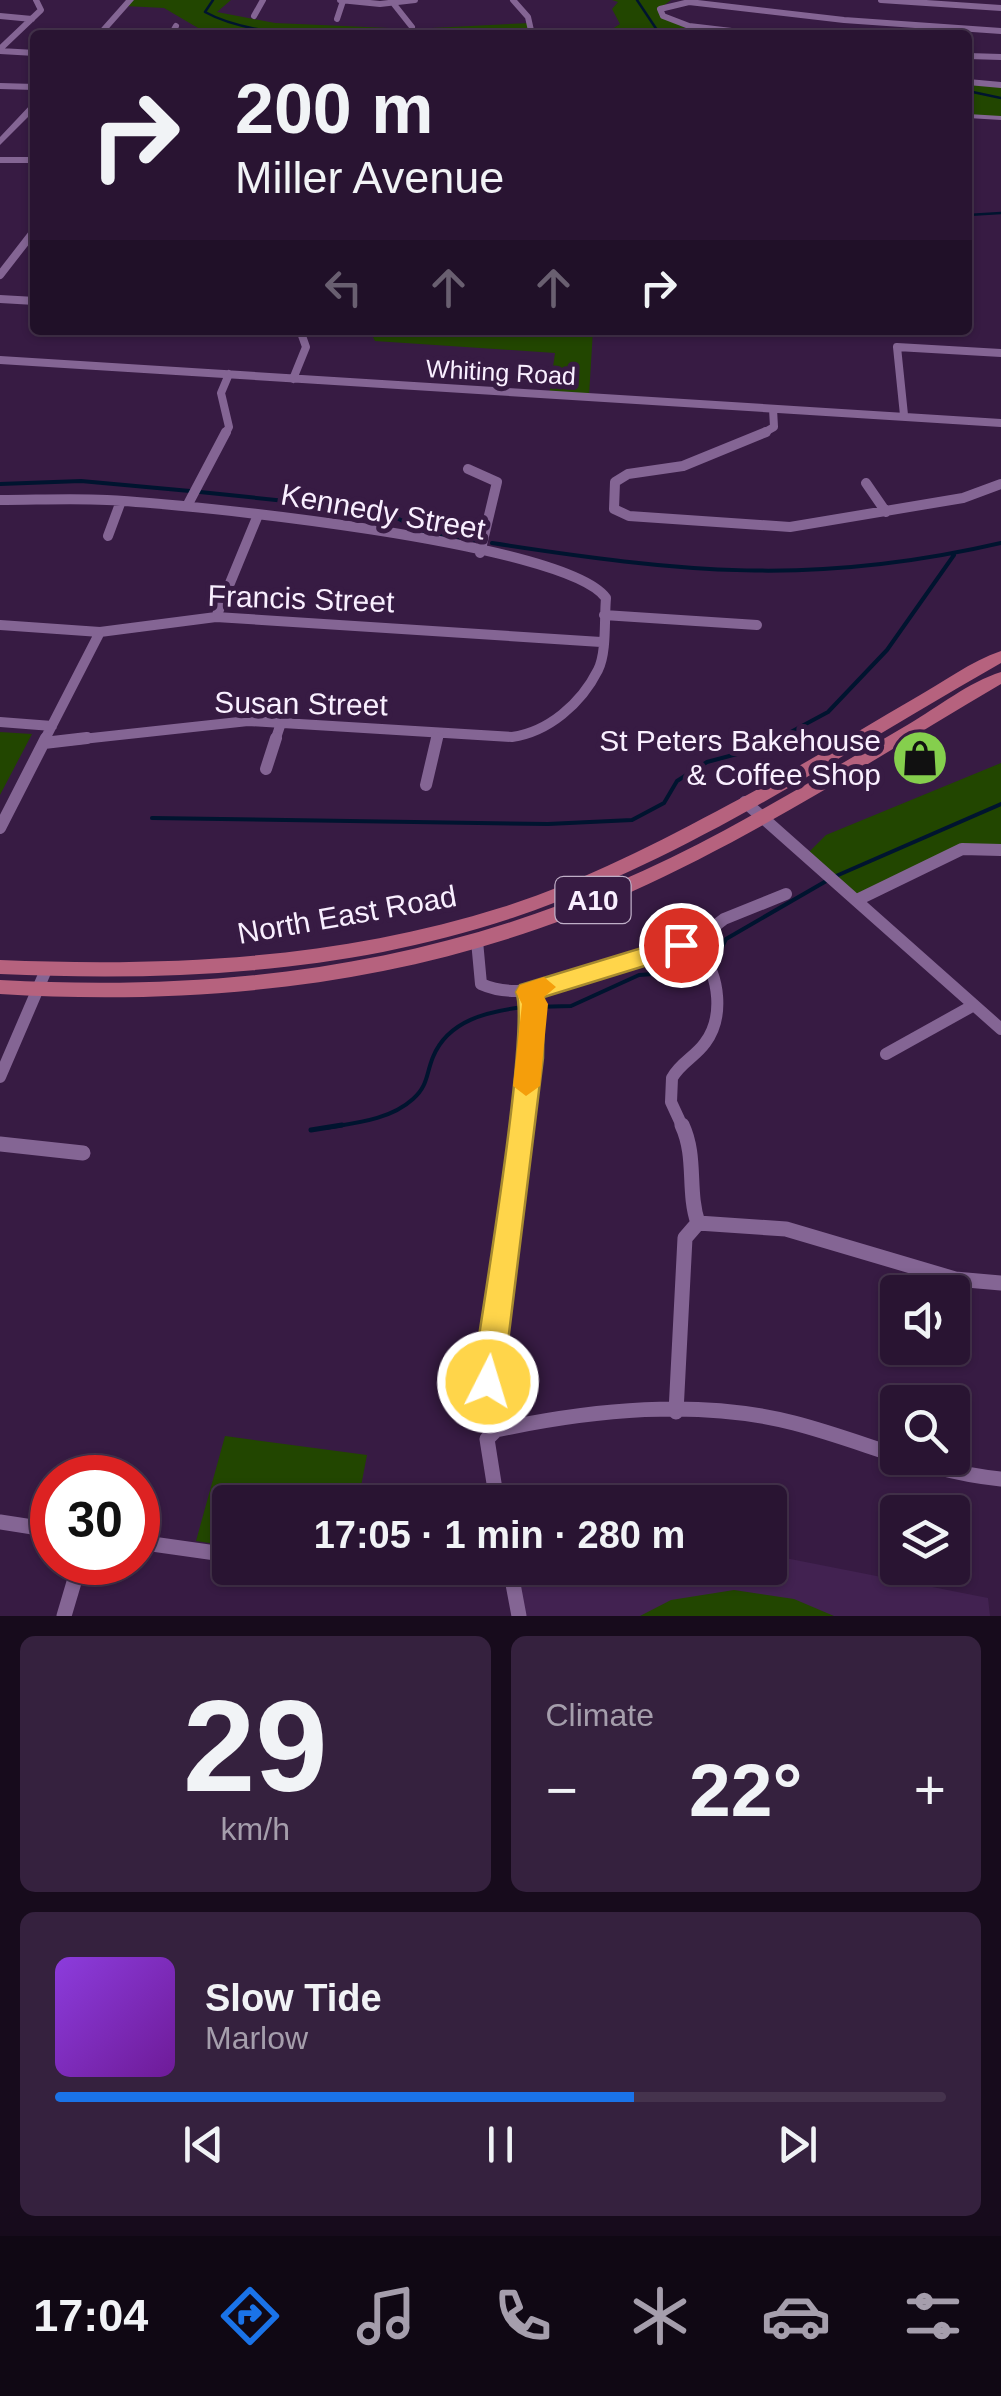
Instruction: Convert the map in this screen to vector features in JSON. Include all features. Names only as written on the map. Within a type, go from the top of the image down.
[{"type":"main road","points":[[103,30],[130,0]]},
{"type":"main road","points":[[0,142],[30,109]]},
{"type":"main road","points":[[972,116],[1001,118]]},
{"type":"main road","name":"North East Road","points":[[0,967],[228,968],[391,944],[500,915],[578,887],[998,667]]},
{"type":"main road","name":"North East Road","points":[[0,987],[140,992],[324,974],[413,959],[477,941],[618,890],[762,816],[998,667]]},
{"type":"street","points":[[0,50],[41,10],[36,0]]},
{"type":"street","points":[[254,16],[263,0]]},
{"type":"street","points":[[337,19],[342,0],[415,0]]},
{"type":"street","points":[[513,0],[528,17],[531,30]]},
{"type":"street","points":[[750,10],[759,0]]},
{"type":"street","points":[[880,0],[1001,8]]},
{"type":"street","points":[[726,30],[678,24],[663,16],[662,6],[689,2],[1001,31]]},
{"type":"street","points":[[393,3],[412,27]]},
{"type":"street","points":[[0,16],[32,19]]},
{"type":"street","points":[[174,30],[176,26]]},
{"type":"street","points":[[0,50],[30,53]]},
{"type":"street","points":[[972,56],[1001,57]]},
{"type":"street","points":[[972,82],[1001,85]]},
{"type":"street","points":[[0,86],[30,87]]},
{"type":"street","points":[[0,127],[12,128]]},
{"type":"street","points":[[0,160],[30,160]]},
{"type":"street","points":[[0,275],[30,236]]},
{"type":"street","points":[[0,299],[30,301]]},
{"type":"street","points":[[293,379],[306,347],[302,335]]},
{"type":"street","points":[[904,415],[898,347],[1001,353]]},
{"type":"street","name":"Whiting Road","points":[[0,360],[1001,423]]},
{"type":"street","points":[[187,506],[229,427],[221,393],[229,374]]},
{"type":"street","points":[[773,409],[774,427],[769,431],[683,466],[628,474],[615,482],[614,509],[629,516],[790,527],[963,498],[1001,484]]},
{"type":"street","points":[[468,469],[496,477],[498,482],[480,553]]},
{"type":"street","points":[[866,483],[886,512]]},
{"type":"street","name":"Kennedy Street","points":[[0,500],[121,502],[258,514],[532,562],[598,586],[606,598],[604,615]]},
{"type":"street","points":[[108,536],[121,502]]},
{"type":"street","points":[[216,618],[258,514]]},
{"type":"street","points":[[601,642],[604,615],[757,625]]},
{"type":"street","name":"Francis Street","points":[[0,626],[100,632],[216,618],[601,642]]},
{"type":"street","points":[[0,828],[100,632]]},
{"type":"street","name":"Susan Street","points":[[44,743],[248,721],[512,737],[536,734],[556,722],[599,669],[601,642]]},
{"type":"street","points":[[0,722],[52,726]]},
{"type":"street","points":[[266,768],[281,723]]},
{"type":"street","points":[[426,784],[438,732]]},
{"type":"street","points":[[745,802],[1001,1029]]},
{"type":"street","points":[[857,900],[962,850],[1001,850]]},
{"type":"street","points":[[477,941],[480,977],[487,990],[532,1003],[669,947],[689,946],[724,919],[786,894]]},
{"type":"street","points":[[689,946],[712,966],[710,1034],[676,1068],[669,1090],[671,1105],[689,1142],[690,1198],[698,1222]]},
{"type":"street","points":[[0,1077],[46,970]]},
{"type":"street","points":[[496,1430],[486,1373],[532,1003]]},
{"type":"street","points":[[886,1054],[974,1005]]},
{"type":"street","points":[[0,1144],[82,1153]]},
{"type":"street","points":[[698,1222],[786,1229],[956,1279],[1001,1282]]},
{"type":"street","points":[[676,1412],[685,1238],[698,1222]]},
{"type":"street","points":[[494,1485],[488,1440],[496,1430],[540,1419],[676,1412],[773,1418],[922,1468],[1001,1479]]},
{"type":"street","points":[[0,1522],[30,1527]]},
{"type":"street","points":[[160,1545],[212,1552]]},
{"type":"street","points":[[64,1616],[73,1585]]},
{"type":"street","points":[[513,1585],[519,1616]]},
{"type":"shaded area","points":[[787,1558],[880,1577],[880,1585],[922,1585],[988,1598],[990,1616],[525,1616],[519,1585],[787,1585]]},
{"type":"green space","points":[[130,0],[231,0],[217,12],[275,23],[412,29],[530,23],[531,30],[201,30],[164,8],[125,6]]},
{"type":"green space","points":[[612,0],[671,0],[663,6],[663,16],[706,28],[531,30],[612,29],[620,24],[612,9],[618,2]]},
{"type":"green space","points":[[972,82],[1001,85],[1001,118],[972,116]]},
{"type":"green space","points":[[372,335],[593,335],[589,396],[549,396],[555,353],[375,341]]},
{"type":"green space","points":[[0,732],[32,734],[0,795]]},
{"type":"green space","points":[[1001,763],[1001,850],[971,847],[857,900],[807,854],[826,835]]},
{"type":"green space","points":[[225,1436],[367,1455],[361,1485],[212,1485],[212,1543],[196,1541]]},
{"type":"green space","points":[[734,1590],[794,1599],[834,1616],[640,1616],[671,1600]]},
{"type":"waterway","points":[[213,0],[205,12],[264,30]]},
{"type":"waterway","points":[[637,0],[657,30]]},
{"type":"waterway","points":[[972,92],[1001,98]]},
{"type":"waterway","points":[[972,215],[1001,213]]},
{"type":"waterway","points":[[0,484],[81,481],[190,491]]},
{"type":"waterway","points":[[200,492],[382,511],[426,532],[474,540]]},
{"type":"waterway","points":[[492,543],[624,561],[746,570],[868,566],[1001,543]]},
{"type":"waterway","points":[[152,818],[548,824],[632,820],[664,803],[677,781],[707,762],[763,747],[828,712],[887,650],[954,555]]},
{"type":"waterway","points":[[836,876],[1001,804]]},
{"type":"waterway","points":[[714,964],[726,939],[828,880]]},
{"type":"waterway","points":[[533,1007],[571,1006],[639,975],[707,970]]},
{"type":"waterway","points":[[325,1128],[372,1120],[404,1106],[421,1089],[433,1057],[449,1034],[484,1015],[524,1007]]},
{"type":"waterway","points":[[311,1130],[342,1125]]},
{"type":"slow traffic","points":[[526,1086],[535,1004],[529,992],[544,987]]},
{"type":"place","name":"St Peters Bakehouse & Coffee Shop","points":[[920,758]]},
{"type":"route","points":[[488,1382],[486,1373],[530,1058],[535,1004],[529,992],[681,945]]}]
